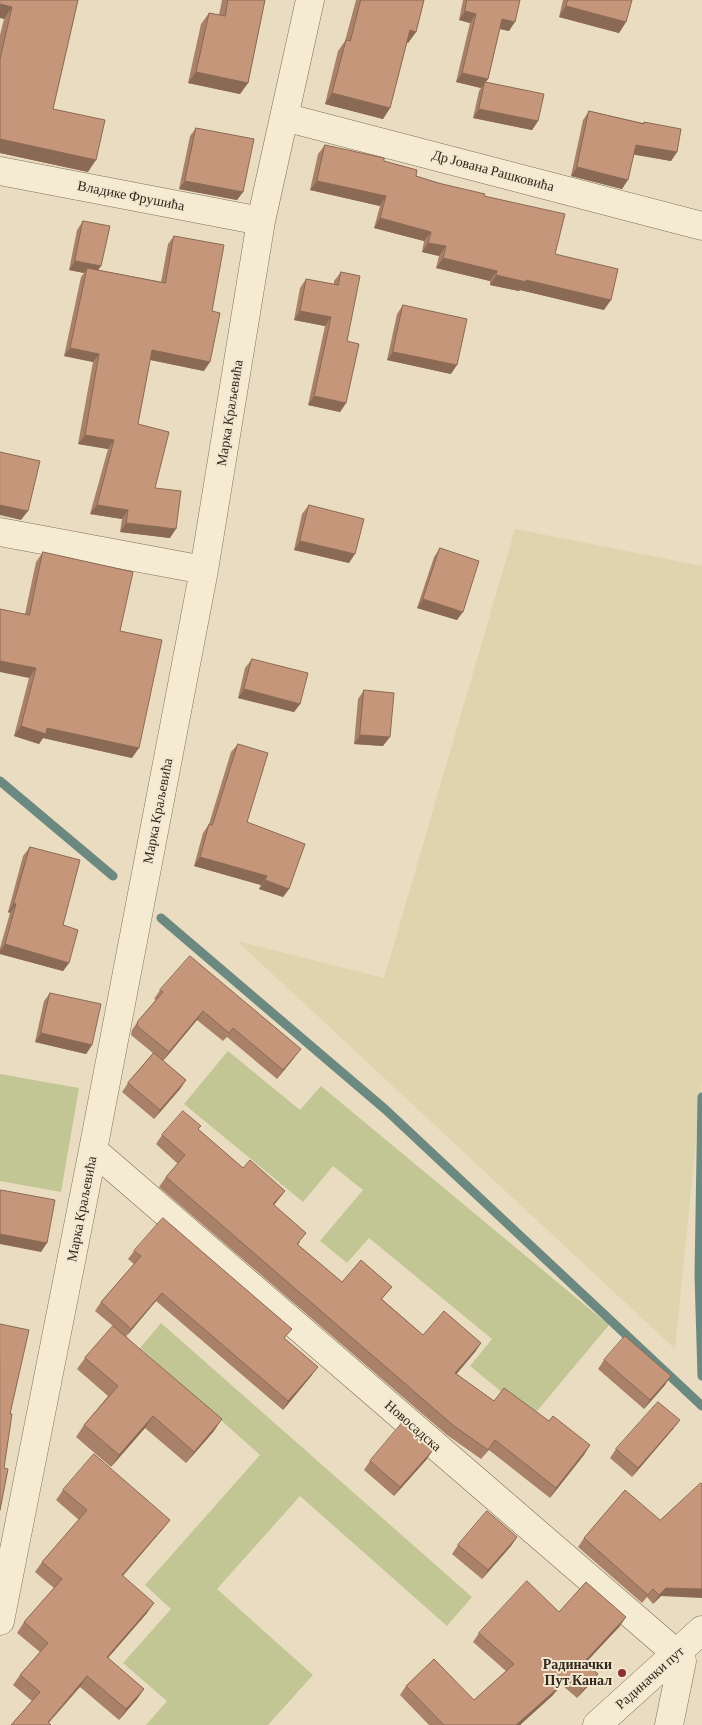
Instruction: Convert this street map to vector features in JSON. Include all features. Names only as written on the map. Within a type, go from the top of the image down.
[{"type":"street","name":"Марка Краљевића","points":[[0,1621],[93,1150],[204,570],[261,222],[310,0]]},
{"type":"street","name":"Др Јована Рашковића","points":[[284,117],[702,226]]},
{"type":"street","name":"Владике Фрушића","points":[[0,171],[261,222]]},
{"type":"street","points":[[0,532],[204,570]]},
{"type":"street","name":"Новосадска","points":[[93,1150],[677,1654]]},
{"type":"street","name":"Радиначки пут","points":[[597,1725],[702,1630]]},
{"type":"street","points":[[669,1725],[682,1661],[677,1654]]},
{"type":"shaded area","points":[[515,529],[702,566],[702,1082],[675,1349],[237,941],[384,978]]},
{"type":"green space","points":[[228,1051],[300,1110],[321,1086],[609,1325],[532,1417],[470,1366],[492,1339],[369,1238],[347,1263],[320,1241],[363,1190],[333,1166],[303,1202],[184,1104]]},
{"type":"green space","points":[[0,1074],[79,1088],[61,1192],[0,1181]]},
{"type":"green space","points":[[161,1323],[472,1597],[447,1626],[300,1496],[217,1589],[313,1675],[268,1725],[146,1725],[167,1701],[123,1663],[171,1609],[145,1585],[260,1455],[140,1348]]},
{"type":"building","points":[[0,0],[78,0],[53,109],[105,120],[96,160],[0,139],[0,59],[12,7],[0,4]]},
{"type":"building","points":[[228,0],[265,0],[248,83],[196,72],[209,13],[225,16]]},
{"type":"building","points":[[361,0],[424,0],[416,32],[410,30],[390,108],[332,93],[346,40],[350,41]]},
{"type":"building","points":[[467,0],[520,0],[515,22],[502,19],[488,79],[462,73],[476,14],[465,11]]},
{"type":"building","points":[[568,0],[632,0],[626,22],[566,6]]},
{"type":"building","points":[[485,82],[544,94],[538,121],[479,109]]},
{"type":"building","points":[[589,111],[644,124],[644,122],[681,129],[677,152],[636,145],[628,180],[577,167]]},
{"type":"building","points":[[196,128],[254,139],[243,192],[185,181]]},
{"type":"building","points":[[325,145],[384,158],[384,161],[417,170],[416,176],[438,183],[485,194],[484,196],[565,214],[555,254],[618,269],[611,300],[496,275],[497,271],[443,258],[446,246],[428,243],[431,232],[380,218],[386,196],[317,181]]},
{"type":"building","points":[[83,221],[110,226],[101,266],[75,261]]},
{"type":"building","points":[[174,236],[224,245],[212,311],[220,313],[210,362],[152,350],[138,424],[169,432],[155,488],[181,491],[176,529],[126,523],[128,510],[97,505],[114,440],[85,435],[99,354],[70,348],[87,268],[165,283]]},
{"type":"building","points":[[341,272],[360,276],[347,341],[359,344],[346,403],[314,396],[331,317],[300,311],[306,279],[338,285]]},
{"type":"building","points":[[403,305],[467,319],[457,365],[393,352]]},
{"type":"building","points":[[0,452],[40,461],[28,511],[0,505]]},
{"type":"building","points":[[309,505],[364,519],[355,554],[300,541]]},
{"type":"building","points":[[440,548],[479,561],[463,612],[423,599]]},
{"type":"building","points":[[43,552],[133,572],[120,631],[162,640],[139,748],[47,728],[46,734],[21,726],[36,668],[0,661],[0,609],[29,615]]},
{"type":"building","points":[[252,659],[308,673],[300,704],[244,689]]},
{"type":"building","points":[[364,690],[394,693],[390,737],[360,735]]},
{"type":"building","points":[[238,744],[268,753],[247,822],[305,844],[289,889],[265,880],[267,876],[200,857],[209,824],[212,825]]},
{"type":"building","points":[[30,847],[80,860],[63,925],[78,930],[69,963],[5,944],[16,904],[14,903]]},
{"type":"building","points":[[190,956],[301,1049],[283,1070],[233,1028],[229,1033],[203,1011],[169,1052],[137,1026],[138,1021],[163,992],[160,990]]},
{"type":"building","points":[[50,993],[101,1004],[92,1045],[41,1033]]},
{"type":"building","points":[[154,1053],[186,1080],[160,1110],[128,1083]]},
{"type":"building","points":[[183,1111],[201,1126],[198,1129],[243,1168],[250,1160],[285,1191],[273,1204],[306,1233],[297,1244],[342,1282],[361,1260],[392,1287],[381,1299],[423,1335],[444,1311],[481,1343],[455,1373],[494,1401],[504,1388],[549,1421],[553,1416],[590,1445],[556,1488],[495,1440],[488,1450],[454,1426],[166,1177],[185,1155],[162,1135]]},
{"type":"building","points":[[1,1190],[55,1200],[47,1243],[0,1234]]},
{"type":"building","points":[[163,1218],[292,1329],[284,1338],[318,1367],[288,1401],[162,1293],[131,1329],[101,1302],[141,1256],[134,1251]]},
{"type":"building","points":[[0,1324],[29,1330],[10,1414],[12,1414],[4,1468],[8,1469],[0,1510]]},
{"type":"building","points":[[113,1326],[222,1419],[194,1452],[153,1416],[119,1455],[84,1425],[118,1386],[85,1358]]},
{"type":"building","points":[[625,1336],[671,1376],[650,1400],[604,1360]]},
{"type":"building","points":[[658,1402],[680,1420],[638,1468],[616,1449]]},
{"type":"building","points":[[402,1423],[433,1450],[400,1487],[370,1461]]},
{"type":"building","points":[[94,1454],[170,1520],[122,1575],[154,1603],[107,1657],[144,1689],[126,1709],[87,1676],[48,1722],[51,1725],[11,1725],[40,1692],[20,1675],[48,1643],[24,1622],[62,1579],[42,1562],[87,1510],[63,1490]]},
{"type":"building","points":[[701,1483],[702,1589],[666,1588],[659,1595],[653,1589],[648,1595],[584,1538],[625,1490],[660,1520]]},
{"type":"building","points":[[487,1511],[517,1537],[488,1570],[458,1545]]},
{"type":"building","points":[[527,1581],[559,1612],[586,1582],[626,1617],[584,1662],[598,1674],[583,1690],[568,1676],[559,1687],[516,1725],[444,1725],[406,1686],[434,1659],[474,1700],[514,1664],[479,1633]]},
{"type":"waterway","points":[[0,781],[113,876]]},
{"type":"waterway","points":[[161,918],[386,1110],[702,1406]]},
{"type":"waterway","points":[[702,1097],[699,1275],[702,1376]]},
{"type":"place","name":"Радиначки Пут Канал","points":[[622,1673]]}]
